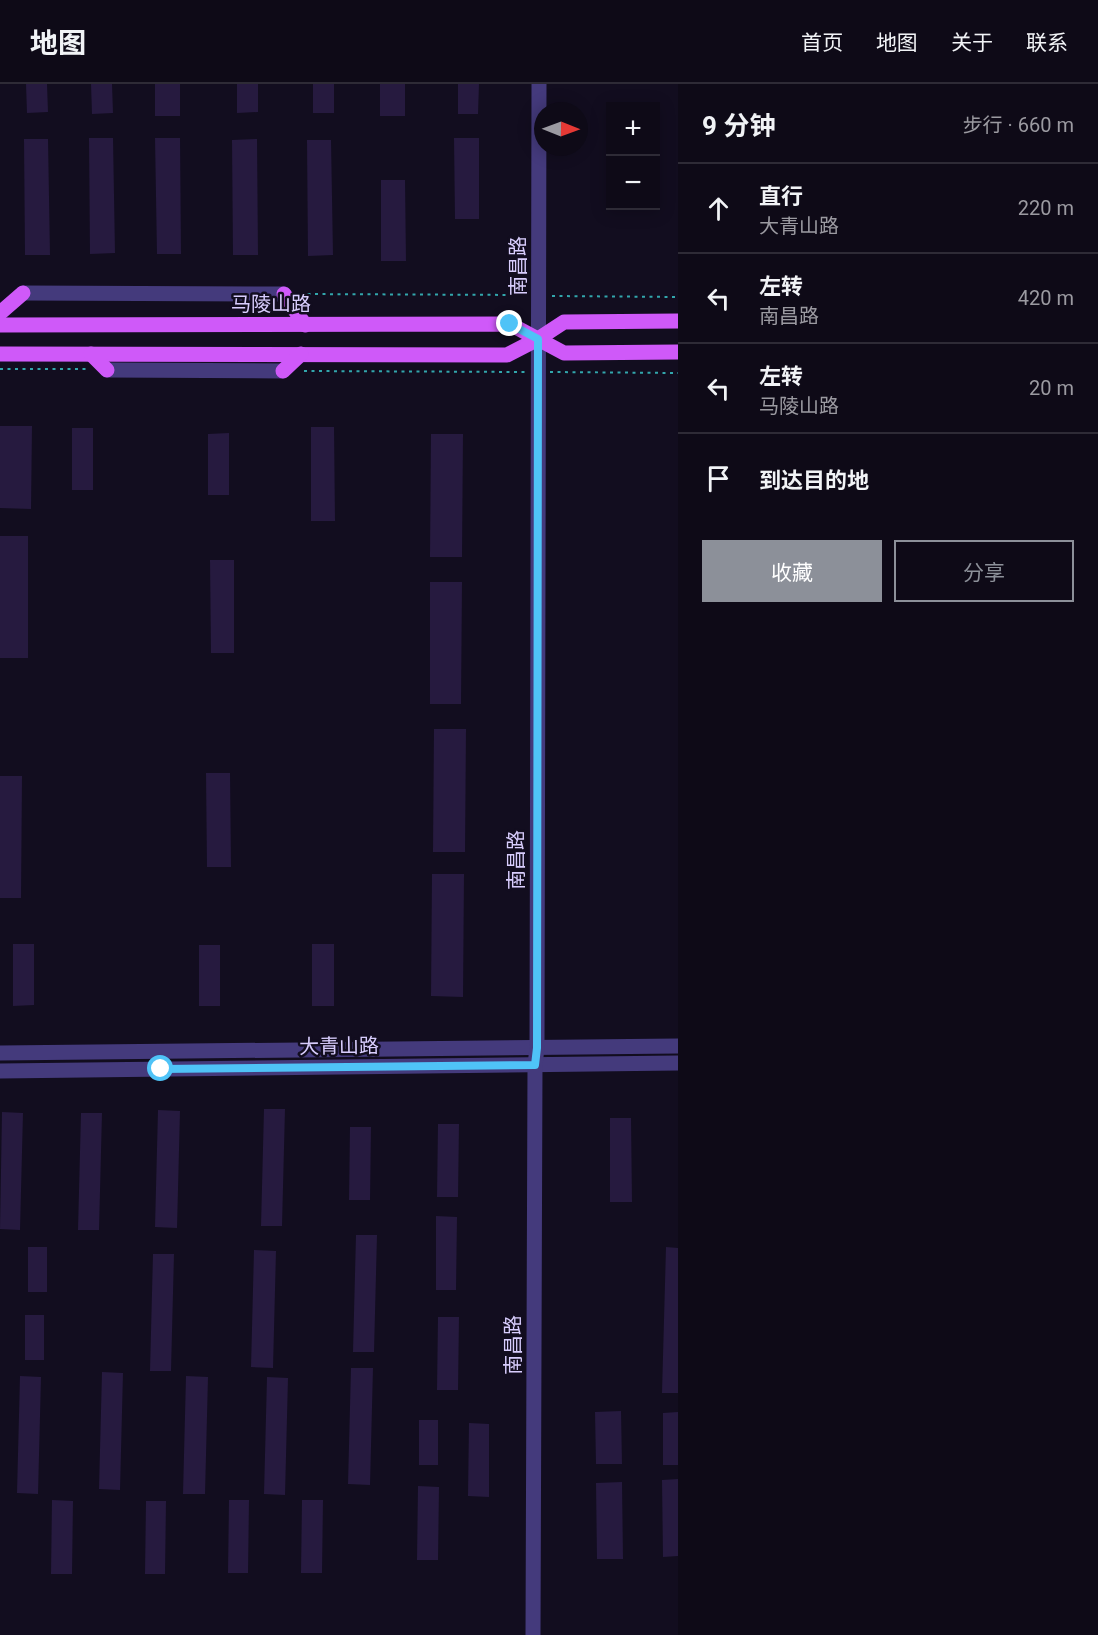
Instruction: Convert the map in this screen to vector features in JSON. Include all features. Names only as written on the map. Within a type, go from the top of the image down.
[{"type":"main road","points":[[0,313],[23,293]]},
{"type":"main road","points":[[284,294],[305,325]]},
{"type":"main road","points":[[0,354],[507,355],[564,322],[678,321]]},
{"type":"main road","name":"马陵山路","points":[[0,325],[510,324],[564,353],[678,352]]},
{"type":"main road","points":[[91,354],[107,370]]},
{"type":"main road","points":[[283,371],[301,354]]},
{"type":"street","name":"南昌路","points":[[533,1635],[539,84]]},
{"type":"street","points":[[23,293],[284,294]]},
{"type":"street","points":[[107,370],[283,371]]},
{"type":"street","name":"大青山路","points":[[0,1053],[678,1046]]},
{"type":"street","name":"大青山路","points":[[0,1071],[678,1063]]},
{"type":"path","points":[[284,294],[678,297]]},
{"type":"path","points":[[0,369],[107,370]]},
{"type":"path","points":[[283,371],[678,374]]},
{"type":"building","points":[[26,84],[47,84],[48,112],[27,113]]},
{"type":"building","points":[[91,84],[112,84],[113,113],[92,114]]},
{"type":"building","points":[[155,84],[180,84],[180,116],[155,116]]},
{"type":"building","points":[[237,84],[258,84],[258,112],[237,113]]},
{"type":"building","points":[[313,84],[334,84],[334,113],[313,113]]},
{"type":"building","points":[[380,84],[405,84],[405,116],[380,116]]},
{"type":"building","points":[[458,84],[479,84],[478,114],[458,114]]},
{"type":"building","points":[[89,138],[113,138],[115,253],[90,254]]},
{"type":"building","points":[[155,138],[180,138],[181,254],[157,254]]},
{"type":"building","points":[[454,138],[479,138],[479,219],[455,219]]},
{"type":"building","points":[[24,139],[48,139],[50,255],[25,255]]},
{"type":"building","points":[[257,139],[258,255],[233,255],[232,140]]},
{"type":"building","points":[[307,140],[331,140],[333,255],[308,256]]},
{"type":"building","points":[[381,180],[405,180],[406,261],[381,261]]},
{"type":"building","points":[[0,426],[32,426],[31,509],[0,508]]},
{"type":"building","points":[[311,427],[334,427],[335,521],[311,521]]},
{"type":"building","points":[[72,428],[93,428],[93,490],[72,490]]},
{"type":"building","points":[[229,433],[229,495],[208,495],[208,434]]},
{"type":"building","points":[[431,434],[463,434],[462,557],[430,557]]},
{"type":"building","points":[[0,536],[28,536],[28,658],[0,658]]},
{"type":"building","points":[[210,560],[234,560],[234,653],[211,653]]},
{"type":"building","points":[[430,582],[462,582],[461,704],[430,704]]},
{"type":"building","points":[[434,729],[466,729],[465,852],[433,852]]},
{"type":"building","points":[[206,773],[230,773],[231,867],[207,867]]},
{"type":"building","points":[[0,776],[22,776],[21,898],[0,898]]},
{"type":"building","points":[[432,874],[464,874],[463,997],[431,996]]},
{"type":"building","points":[[13,944],[34,944],[34,1005],[13,1006]]},
{"type":"building","points":[[312,944],[334,944],[334,1006],[312,1006]]},
{"type":"building","points":[[199,945],[220,945],[220,1006],[199,1006]]},
{"type":"building","points":[[264,1109],[285,1109],[282,1226],[261,1226]]},
{"type":"building","points":[[158,1110],[180,1111],[177,1228],[155,1227]]},
{"type":"building","points":[[2,1112],[23,1113],[20,1230],[0,1229]]},
{"type":"building","points":[[81,1113],[102,1113],[99,1230],[78,1230]]},
{"type":"building","points":[[610,1118],[631,1118],[632,1202],[610,1202]]},
{"type":"building","points":[[438,1124],[459,1124],[458,1197],[437,1197]]},
{"type":"building","points":[[350,1127],[371,1127],[370,1200],[349,1200]]},
{"type":"building","points":[[436,1216],[457,1217],[456,1290],[436,1290]]},
{"type":"building","points":[[356,1235],[377,1235],[374,1352],[353,1352]]},
{"type":"building","points":[[28,1247],[47,1247],[47,1292],[28,1292]]},
{"type":"building","points":[[666,1247],[678,1248],[678,1393],[662,1393]]},
{"type":"building","points":[[254,1250],[276,1251],[273,1368],[251,1367]]},
{"type":"building","points":[[153,1254],[174,1254],[171,1371],[150,1371]]},
{"type":"building","points":[[25,1315],[44,1315],[44,1360],[25,1360]]},
{"type":"building","points":[[438,1317],[459,1317],[458,1390],[437,1390]]},
{"type":"building","points":[[351,1368],[373,1368],[370,1485],[348,1484]]},
{"type":"building","points":[[102,1372],[123,1373],[120,1490],[99,1489]]},
{"type":"building","points":[[20,1376],[41,1377],[38,1494],[17,1493]]},
{"type":"building","points":[[186,1376],[208,1377],[205,1494],[183,1494]]},
{"type":"building","points":[[267,1377],[288,1378],[285,1495],[264,1494]]},
{"type":"building","points":[[621,1411],[622,1464],[596,1464],[595,1412]]},
{"type":"building","points":[[678,1412],[678,1465],[663,1465],[663,1413]]},
{"type":"building","points":[[419,1420],[438,1420],[438,1465],[419,1465]]},
{"type":"building","points":[[469,1423],[489,1424],[489,1497],[468,1496]]},
{"type":"building","points":[[678,1479],[678,1556],[663,1557],[662,1480]]},
{"type":"building","points":[[622,1482],[623,1559],[597,1559],[596,1483]]},
{"type":"building","points":[[418,1486],[439,1487],[438,1560],[417,1560]]},
{"type":"building","points":[[52,1500],[73,1501],[72,1574],[51,1574]]},
{"type":"building","points":[[229,1500],[249,1500],[248,1573],[228,1573]]},
{"type":"building","points":[[302,1500],[323,1500],[322,1573],[301,1573]]},
{"type":"building","points":[[146,1501],[166,1501],[165,1574],[145,1574]]},
{"type":"route","points":[[161,1069],[535,1065],[537,1048],[538,339],[510,324]]}]
